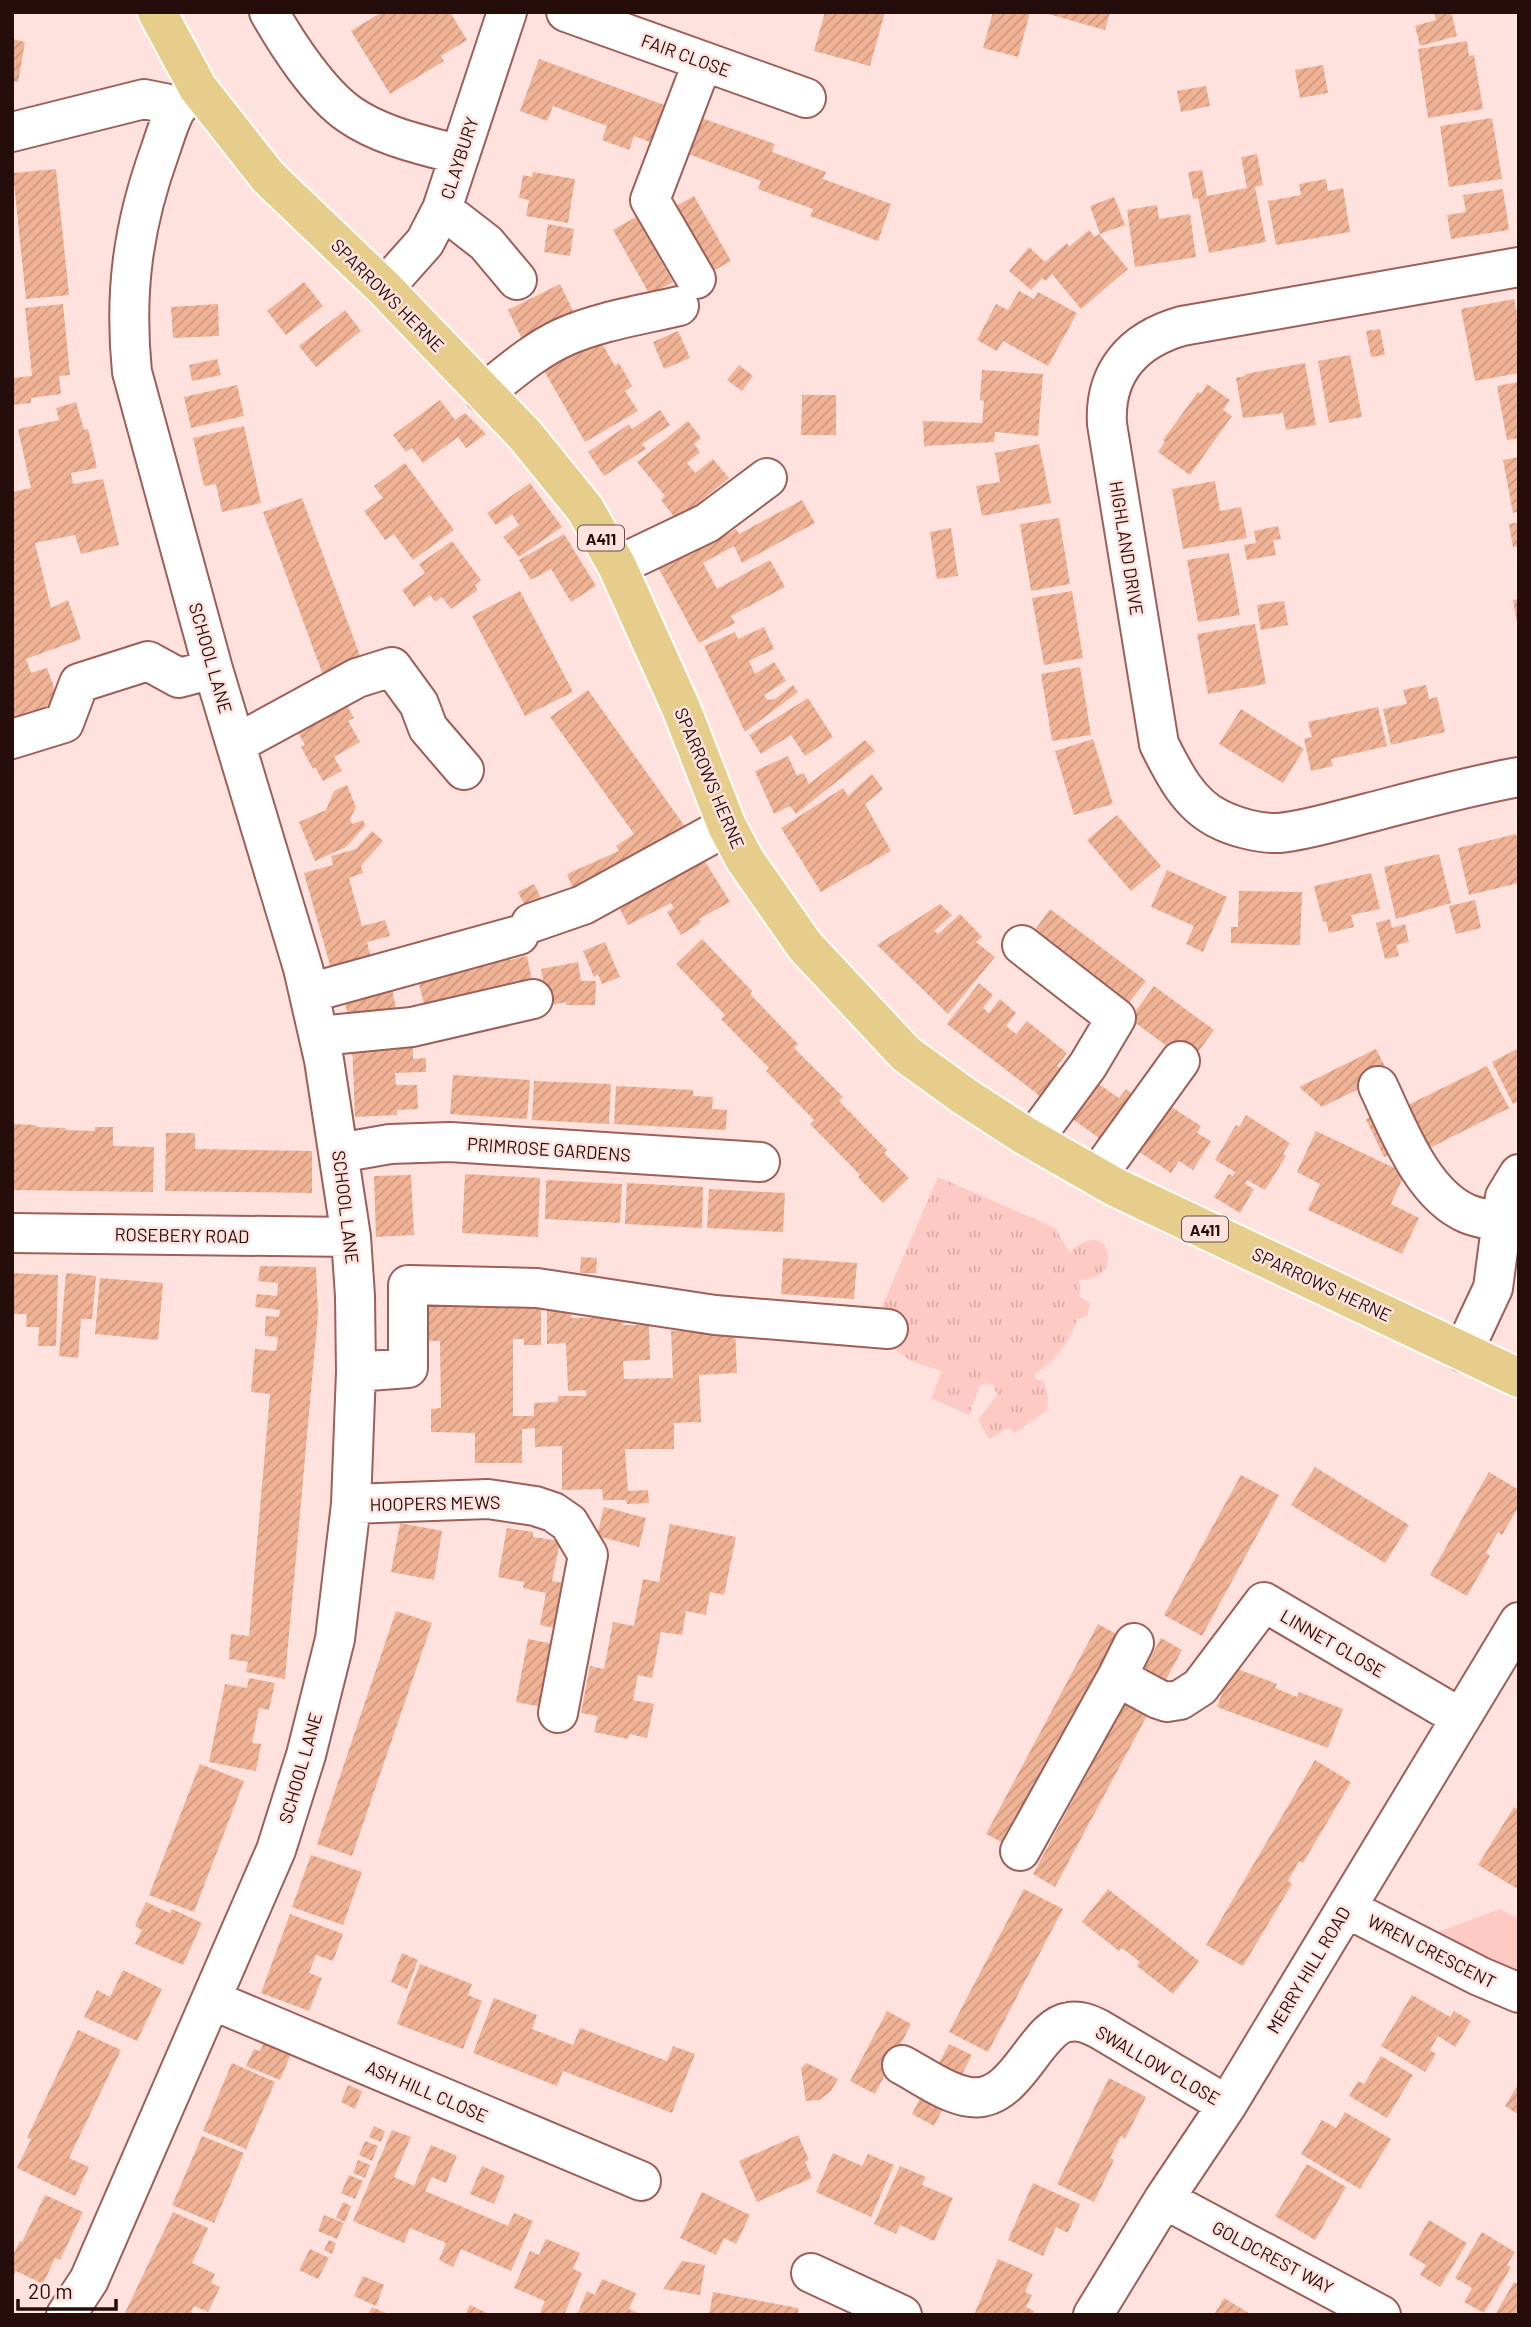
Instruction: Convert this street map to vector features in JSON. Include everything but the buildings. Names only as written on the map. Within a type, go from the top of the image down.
[{"type":"main road","name":"A411","points":[[157,12],[189,97]]},
{"type":"main road","name":"SPARROWS HERNE","points":[[189,97],[384,288],[525,435],[585,509],[617,566],[681,708],[727,826],[745,860],[805,946],[906,1054],[964,1096],[1033,1140],[1097,1176],[1519,1378]]},
{"type":"street","points":[[269,12],[327,96],[350,115],[416,143],[460,155]]},
{"type":"street","name":"CLAYBURY","points":[[384,288],[425,242],[442,209],[507,12]]},
{"type":"street","name":"FAIR CLOSE","points":[[566,12],[806,98]]},
{"type":"street","points":[[484,393],[519,365],[563,337],[688,292],[650,200],[703,61]]},
{"type":"street","points":[[12,132],[144,99],[189,97]]},
{"type":"street","name":"SCHOOL LANE","points":[[65,2315],[89,2280],[276,1850],[306,1755],[335,1639],[351,1504],[356,1371],[351,1237],[319,1036],[303,968],[214,669],[132,372],[128,330],[133,246],[152,176],[189,97]]},
{"type":"street","points":[[442,209],[486,243],[517,280]]},
{"type":"street","name":"HIGHLAND DRIVE","points":[[1519,267],[1182,326],[1161,332],[1141,344],[1124,360],[1112,382],[1106,406],[1159,744],[1179,783],[1199,804],[1217,818],[1248,829],[1276,833],[1307,829],[1473,785],[1519,777]]},
{"type":"street","points":[[617,566],[707,523],[767,478]]},
{"type":"street","points":[[12,739],[64,723],[79,683],[148,661],[179,678],[214,669]]},
{"type":"street","points":[[236,744],[357,678],[392,667],[419,704],[428,728],[464,771]]},
{"type":"street","points":[[309,993],[525,929],[583,905],[727,826]]},
{"type":"street","points":[[1022,945],[1115,1018],[1088,1065],[1033,1140]]},
{"type":"street","points":[[404,966],[412,1027]]},
{"type":"street","points":[[319,1036],[412,1027],[533,999]]},
{"type":"street","points":[[1097,1176],[1180,1061]]},
{"type":"street","points":[[1378,1086],[1412,1157],[1442,1198],[1468,1214],[1500,1222]]},
{"type":"street","name":"PRIMROSE GARDENS","points":[[339,1153],[390,1144],[450,1142],[760,1162]]},
{"type":"street","points":[[1463,1352],[1493,1288],[1504,1197],[1519,1174]]},
{"type":"street","name":"ROSEBERY ROAD","points":[[12,1233],[351,1237]]},
{"type":"street","points":[[356,1371],[408,1368],[408,1285],[537,1288],[715,1315],[888,1329]]},
{"type":"street","name":"HOOPERS MEWS","points":[[351,1504],[488,1499],[535,1506],[553,1512],[569,1522],[588,1555],[558,1713]]},
{"type":"street","name":"LINNET CLOSE","points":[[1115,1681],[1117,1677],[1167,1702],[1180,1700],[1200,1687],[1264,1602],[1461,1718]]},
{"type":"street","name":"MERRY HILL ROAD","points":[[1093,2315],[1164,2199],[1227,2105],[1519,1622]]},
{"type":"street","points":[[1020,1851],[1134,1643]]},
{"type":"street","name":"WREN CRESCENT","points":[[1346,1908],[1479,1976],[1519,1993]]},
{"type":"street","name":"ASH HILL CLOSE","points":[[212,2000],[641,2181]]},
{"type":"street","name":"SWALLOW CLOSE","points":[[902,2065],[955,2093],[980,2098],[1004,2087],[1049,2034],[1065,2022],[1082,2021],[1227,2105]]},
{"type":"street","name":"GOLDCREST WAY","points":[[1164,2199],[1381,2315]]},
{"type":"street","points":[[811,2273],[902,2315]]},
{"type":"green space","points":[[938,1177],[1055,1228],[1069,1252],[1084,1242],[1094,1240],[1103,1244],[1107,1252],[1108,1262],[1102,1273],[1093,1278],[1079,1280],[1080,1297],[1090,1303],[1087,1316],[1077,1319],[1061,1351],[1034,1375],[1037,1380],[1044,1381],[1048,1398],[1047,1410],[1015,1433],[1008,1428],[989,1439],[978,1420],[997,1395],[993,1384],[980,1385],[969,1415],[931,1398],[942,1371],[911,1361],[871,1332]]},
{"type":"green space","points":[[1500,1909],[1519,1919],[1519,1978],[1430,1935]]}]
